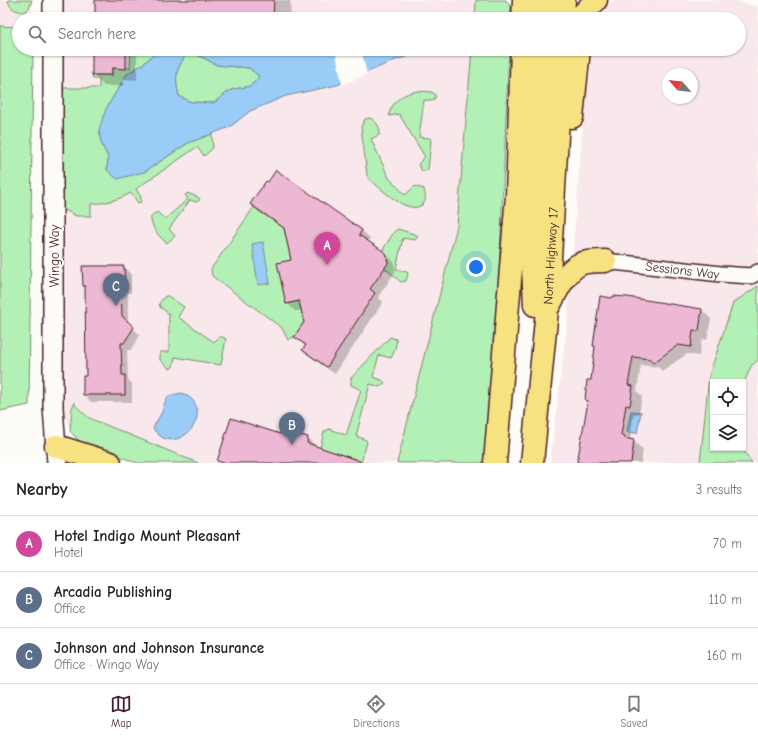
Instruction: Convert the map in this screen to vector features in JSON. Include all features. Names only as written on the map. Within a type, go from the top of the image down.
[{"type":"highway","points":[[523,12],[524,0]]},
{"type":"highway","points":[[543,12],[544,0]]},
{"type":"highway","points":[[563,12],[564,0]]},
{"type":"highway","points":[[585,12],[596,0]]},
{"type":"highway","points":[[495,463],[517,195],[522,56]]},
{"type":"highway","points":[[540,380],[532,251],[542,56]]},
{"type":"highway","name":"North Highway 17","points":[[532,463],[547,310],[562,56]]},
{"type":"highway","points":[[553,203],[566,175],[577,56]]},
{"type":"highway","points":[[547,310],[565,277],[572,270],[581,263],[605,261]]},
{"type":"highway","points":[[57,455],[110,463]]},
{"type":"street","points":[[53,0],[53,12]]},
{"type":"street","name":"Wingo Way","points":[[54,56],[53,407],[57,455]]},
{"type":"street","name":"Sessions Way","points":[[605,261],[721,274],[751,276],[758,272]]},
{"type":"shaded area","points":[[0,0],[32,0],[32,12],[12,12],[12,27],[0,26]]},
{"type":"shaded area","points":[[60,0],[476,0],[475,12],[60,12]]},
{"type":"shaded area","points":[[611,0],[734,0],[758,7],[758,463],[745,463],[737,451],[746,451],[746,379],[710,379],[709,463],[550,463],[567,324],[588,56],[746,56],[746,12],[603,12]]},
{"type":"shaded area","points":[[60,56],[471,56],[457,226],[397,463],[198,463],[89,418],[75,404],[72,408],[70,431],[65,416],[63,393]]},
{"type":"green space","points":[[8,0],[32,0],[29,8],[25,12],[12,8]]},
{"type":"green space","points":[[476,0],[506,0],[511,7],[511,12],[475,12]]},
{"type":"green space","points":[[0,26],[12,27],[12,56],[33,56],[29,405],[0,411]]},
{"type":"green space","points":[[131,56],[152,56],[143,64],[127,74],[106,109],[101,143],[108,157],[107,170],[144,172],[188,143],[212,134],[213,148],[204,156],[197,147],[136,189],[141,197],[141,202],[138,203],[131,193],[111,201],[91,204],[91,216],[76,216],[60,207],[60,88],[99,88],[99,79],[93,79],[92,75],[112,75],[112,68],[130,68]]},
{"type":"green space","points":[[185,56],[200,56],[217,65],[249,68],[259,76],[256,81],[249,86],[233,89],[214,103],[191,102],[179,96],[177,75],[179,66]]},
{"type":"green space","points":[[471,56],[509,56],[499,278],[484,463],[397,463],[457,226]]},
{"type":"green space","points":[[417,91],[432,92],[436,96],[433,101],[424,100],[419,137],[430,138],[431,141],[428,169],[426,171],[422,171],[418,164],[425,157],[399,114],[390,116],[389,114],[393,105],[403,95]]},
{"type":"green space","points":[[370,118],[376,123],[380,130],[379,135],[371,139],[389,178],[405,195],[415,186],[424,189],[425,199],[423,204],[417,207],[410,207],[403,204],[388,195],[370,180],[367,175],[361,127],[365,119]]},
{"type":"green space","points":[[187,193],[198,197],[200,200],[196,202],[190,200],[169,229],[175,236],[167,243],[156,231],[152,223],[151,216],[157,212],[165,219],[188,199],[185,195]]},
{"type":"green space","points":[[254,207],[284,228],[291,260],[286,304],[299,301],[304,322],[294,337],[288,340],[282,328],[212,276],[211,269]]},
{"type":"green space","points":[[398,229],[418,236],[415,240],[403,238],[396,269],[407,272],[408,274],[406,281],[401,282],[380,264],[380,254],[394,232]]},
{"type":"green space","points":[[758,286],[758,360],[751,366],[746,379],[710,379],[710,451],[744,451],[752,463],[700,463],[709,376],[733,303]]},
{"type":"green space","points":[[165,296],[168,296],[184,307],[178,317],[214,342],[220,336],[226,339],[221,365],[175,357],[173,367],[170,369],[160,360],[160,352],[169,352],[169,314],[160,307],[159,304]]},
{"type":"green space","points":[[390,337],[396,339],[396,346],[393,354],[391,358],[379,355],[373,377],[382,380],[385,383],[380,387],[370,384],[356,436],[366,440],[367,442],[361,463],[354,463],[355,459],[320,448],[324,432],[329,429],[346,435],[361,390],[351,385],[351,378]]},
{"type":"green space","points":[[75,402],[75,405],[89,418],[198,463],[137,463],[79,441],[70,431],[72,408]]},
{"type":"water","points":[[152,56],[185,56],[179,66],[177,75],[179,96],[191,102],[214,103],[233,89],[249,86],[256,81],[259,76],[249,68],[217,65],[200,56],[409,56],[337,85],[286,96],[250,111],[230,127],[188,143],[144,172],[117,179],[107,170],[108,157],[101,143],[99,129],[106,109],[127,74],[143,64]]},
{"type":"water","points":[[263,242],[270,283],[258,285],[252,244]]},
{"type":"water","points":[[182,393],[193,401],[197,411],[196,421],[190,430],[182,437],[172,440],[162,437],[153,428],[162,412],[166,399],[171,395]]},
{"type":"water","points":[[631,411],[641,412],[637,433],[627,432]]},
{"type":"pier","points":[[336,56],[363,56],[367,74],[342,85]]},
{"type":"building","points":[[95,0],[274,0],[273,12],[95,12]]},
{"type":"building","points":[[92,56],[126,56],[126,69],[112,68],[112,75],[92,75]]},
{"type":"building","points":[[276,170],[362,230],[359,235],[386,253],[388,263],[370,289],[375,293],[327,367],[302,350],[306,345],[294,337],[304,322],[299,301],[286,304],[277,263],[291,260],[284,228],[250,204],[266,181],[268,182]]},
{"type":"building","points":[[82,266],[124,266],[125,286],[121,286],[122,316],[134,327],[124,343],[121,343],[122,375],[125,375],[125,395],[83,395],[83,376],[86,376],[85,286],[83,286]]},
{"type":"building","points":[[600,296],[612,298],[613,296],[627,297],[702,309],[699,331],[693,330],[691,347],[678,345],[653,363],[650,359],[633,357],[628,385],[633,386],[630,406],[626,405],[621,435],[625,436],[624,438],[634,440],[631,463],[577,463],[588,401],[585,400],[587,380],[591,380],[595,346],[593,346]]},
{"type":"building","points":[[231,418],[280,434],[282,429],[308,437],[307,443],[360,461],[359,463],[224,463],[217,461]]},
{"type":"place","name":"Hotel Indigo Mount Pleasant","points":[[327,265]]},
{"type":"place","name":"Johnson and Johnson Insurance","points":[[116,306]]},
{"type":"place","name":"Arcadia Publishing","points":[[292,445]]}]
